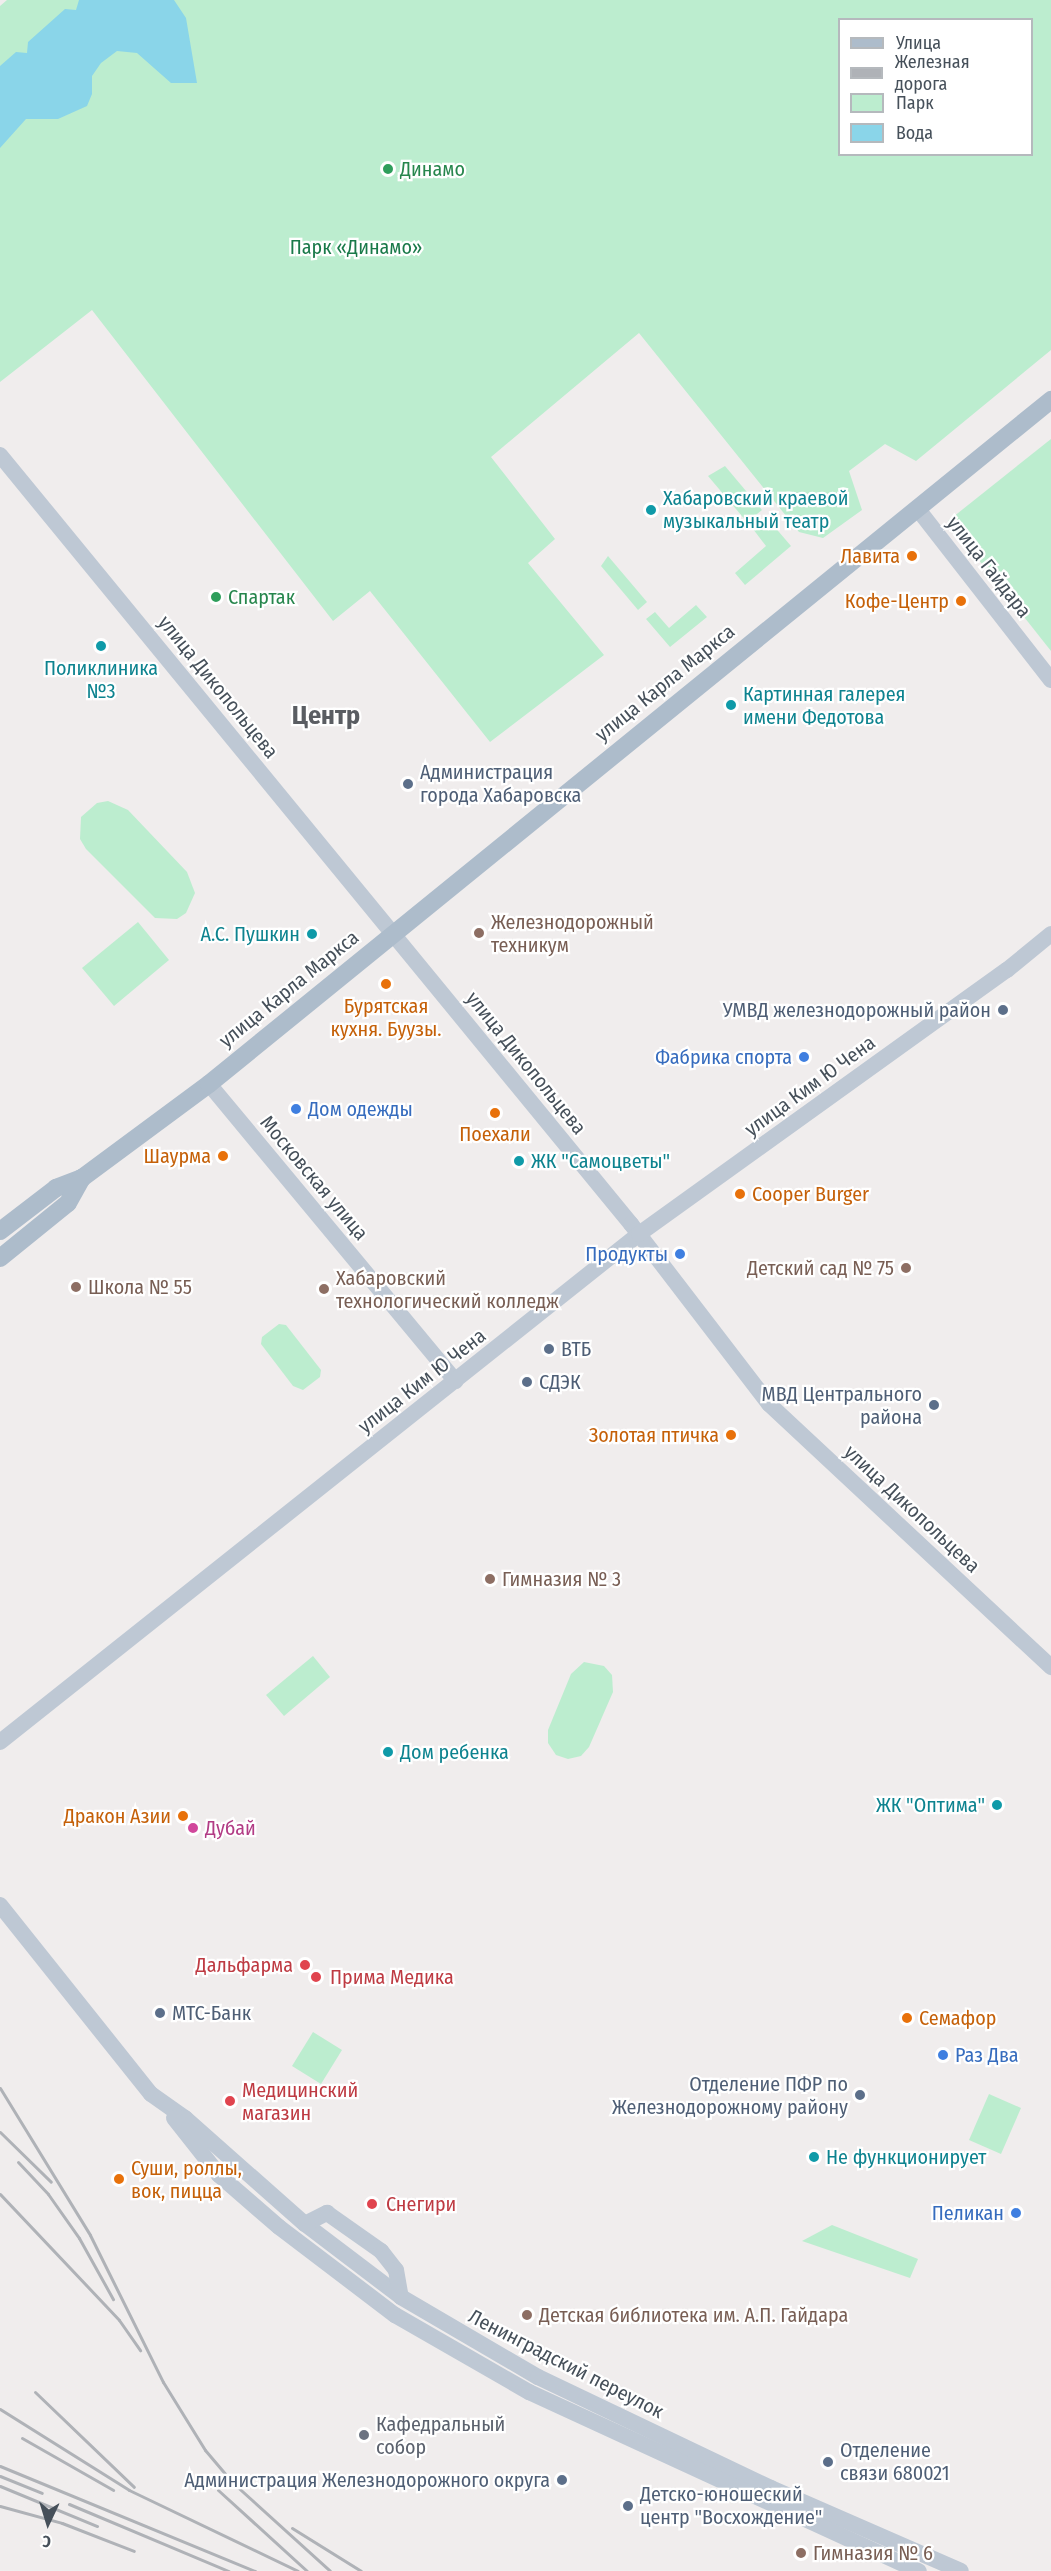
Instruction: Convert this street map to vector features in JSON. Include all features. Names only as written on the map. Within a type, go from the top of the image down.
[{"type":"main road","name":"улица Карла Маркса","points":[[0,1231],[56,1188],[82,1178],[209,1084],[393,932],[1051,400]]},
{"type":"main road","name":"улица Дикопольцева","points":[[0,455],[639,1234],[769,1404],[1051,1667]]},
{"type":"main road","name":"улица Гайдара","points":[[917,508],[1051,680]]},
{"type":"main road","name":"улица Ким Ю Чена","points":[[0,1742],[639,1234],[1007,970],[1051,934]]},
{"type":"main road","name":"Московская улица","points":[[209,1084],[456,1381]]},
{"type":"main road","name":"улица Карла Маркса","points":[[0,1258],[68,1203],[82,1178]]},
{"type":"main road","name":"Ленинградский переулок","points":[[0,1905],[99,2031],[165,2105],[219,2175],[279,2228],[394,2315],[516,2386],[919,2571]]},
{"type":"main road","name":"Ленинградский переулок","points":[[165,2105],[185,2118],[305,2224],[401,2297],[538,2378],[771,2488],[961,2571]]},
{"type":"main road","points":[[305,2224],[327,2212],[381,2251],[396,2270],[401,2297]]},
{"type":"green space","name":"Парк «Динамо»","points":[[7,0],[1051,0],[1051,350],[916,461],[885,444],[849,471],[862,510],[823,538],[799,532],[639,333],[491,457],[555,539],[528,563],[604,655],[490,742],[370,591],[333,621],[92,310],[0,382],[0,6]]},
{"type":"green space","points":[[1051,439],[1051,651],[948,521]]},
{"type":"green space","points":[[725,466],[762,510],[747,522],[708,476]]},
{"type":"green space","points":[[767,518],[791,546],[745,585],[735,573],[766,546],[753,529]]},
{"type":"green space","points":[[608,556],[647,602],[638,610],[601,566]]},
{"type":"green space","points":[[696,605],[707,617],[670,647],[646,619],[655,612],[669,628]]},
{"type":"green space","points":[[108,801],[128,810],[187,872],[195,893],[186,913],[177,919],[155,918],[86,849],[80,839],[81,817],[97,803]]},
{"type":"green space","points":[[138,922],[169,960],[114,1006],[82,968]]},
{"type":"green space","points":[[279,1324],[286,1325],[321,1370],[320,1377],[303,1390],[293,1386],[261,1344],[262,1337]]},
{"type":"green space","points":[[313,1656],[330,1677],[284,1716],[266,1695]]},
{"type":"green space","points":[[584,1662],[604,1666],[612,1675],[613,1692],[589,1747],[581,1756],[568,1759],[556,1755],[548,1743],[548,1730],[571,1674]]},
{"type":"green space","points":[[313,2032],[342,2050],[321,2084],[292,2066]]},
{"type":"green space","points":[[989,2094],[1021,2108],[1001,2154],[969,2140]]},
{"type":"green space","points":[[832,2225],[918,2259],[910,2278],[802,2241]]},
{"type":"water","points":[[79,0],[174,0],[186,18],[197,83],[171,83],[137,53],[117,51],[101,63],[92,76],[92,94],[87,106],[58,119],[26,119],[0,148],[0,66],[16,52],[27,53],[28,42],[65,9],[76,10]]},
{"type":"railway","points":[[0,2088],[90,2235],[163,2382],[205,2450],[232,2482],[330,2571]]},
{"type":"railway","points":[[0,2132],[51,2182]]},
{"type":"railway","points":[[18,2162],[48,2194],[79,2238],[113,2299]]},
{"type":"railway","points":[[0,2194],[119,2320],[140,2350]]},
{"type":"railway","points":[[35,2392],[134,2487]]},
{"type":"railway","points":[[0,2409],[129,2490],[298,2571]]},
{"type":"railway","points":[[22,2438],[113,2490]]},
{"type":"railway","points":[[0,2466],[255,2571]]},
{"type":"railway","points":[[0,2476],[42,2493]]},
{"type":"railway","points":[[0,2486],[97,2526]]},
{"type":"railway","points":[[218,2490],[307,2571]]},
{"type":"railway","points":[[69,2504],[228,2571]]},
{"type":"railway","points":[[0,2506],[62,2523],[134,2551]]},
{"type":"railway","points":[[292,2528],[361,2571]]},
{"type":"place","name":"Динамо","points":[[388,169]]},
{"type":"place","name":"Хабаровский краевой музыкальный театр","points":[[651,510]]},
{"type":"place","name":"Лавита","points":[[912,556]]},
{"type":"place","name":"Спартак","points":[[216,597]]},
{"type":"place","name":"Кофе-Центр","points":[[961,601]]},
{"type":"place","name":"Поликлиника №3","points":[[101,646]]},
{"type":"place","name":"Картинная галерея имени Федотова","points":[[731,705]]},
{"type":"place","name":"Администрация города Хабаровска","points":[[408,784]]},
{"type":"place","name":"Железнодорожный техникум","points":[[479,933]]},
{"type":"place","name":"А.С. Пушкин","points":[[312,934]]},
{"type":"place","name":"Бурятская кухня. Буузы.","points":[[386,984]]},
{"type":"place","name":"УМВД железнодорожный район","points":[[1003,1010]]},
{"type":"place","name":"Фабрика спорта","points":[[804,1057]]},
{"type":"place","name":"Дом одежды","points":[[296,1109]]},
{"type":"place","name":"Поехали","points":[[495,1113]]},
{"type":"place","name":"Шаурма","points":[[223,1156]]},
{"type":"place","name":"ЖК \"Самоцветы\"","points":[[519,1161]]},
{"type":"place","name":"Cooper Burger","points":[[740,1194]]},
{"type":"place","name":"Продукты","points":[[680,1254]]},
{"type":"place","name":"Детский сад № 75","points":[[906,1268]]},
{"type":"place","name":"Школа № 55","points":[[76,1287]]},
{"type":"place","name":"Хабаровский технологический колледж","points":[[324,1289]]},
{"type":"place","name":"ВТБ","points":[[549,1349]]},
{"type":"place","name":"СДЭК","points":[[527,1382]]},
{"type":"place","name":"МВД Центрального района","points":[[934,1405]]},
{"type":"place","name":"Золотая птичка","points":[[731,1435]]},
{"type":"place","name":"Гимназия № 3","points":[[490,1579]]},
{"type":"place","name":"Дом ребенка","points":[[388,1752]]},
{"type":"place","name":"ЖК \"Оптима\"","points":[[997,1805]]},
{"type":"place","name":"Дракон Азии","points":[[183,1816]]},
{"type":"place","name":"Дубай","points":[[193,1828]]},
{"type":"place","name":"Дальфарма","points":[[305,1965]]},
{"type":"place","name":"Прима Медика","points":[[316,1977]]},
{"type":"place","name":"МТС-Банк","points":[[160,2013]]},
{"type":"place","name":"Семафор","points":[[907,2018]]},
{"type":"place","name":"Раз Два","points":[[943,2055]]},
{"type":"place","name":"Отделение ПФР по Железнодорожному району","points":[[860,2095]]},
{"type":"place","name":"Медицинский магазин","points":[[230,2101]]},
{"type":"place","name":"Не функционирует","points":[[814,2157]]},
{"type":"place","name":"Суши, роллы, вок, пицца","points":[[119,2179]]},
{"type":"place","name":"Снегири","points":[[372,2204]]},
{"type":"place","name":"Пеликан","points":[[1016,2213]]},
{"type":"place","name":"Детская библиотека им. А.П. Гайдара","points":[[527,2315]]},
{"type":"place","name":"Кафедральный собор","points":[[364,2435]]},
{"type":"place","name":"Отделение связи 680021","points":[[828,2462]]},
{"type":"place","name":"Администрация Железнодорожного округа","points":[[562,2480]]},
{"type":"place","name":"Детско-юношеский центр \"Восхождение\"","points":[[628,2506]]},
{"type":"place","name":"Гимназия № 6","points":[[801,2553]]},
{"type":"district","name":"Центр","points":[[326,716]]}]
